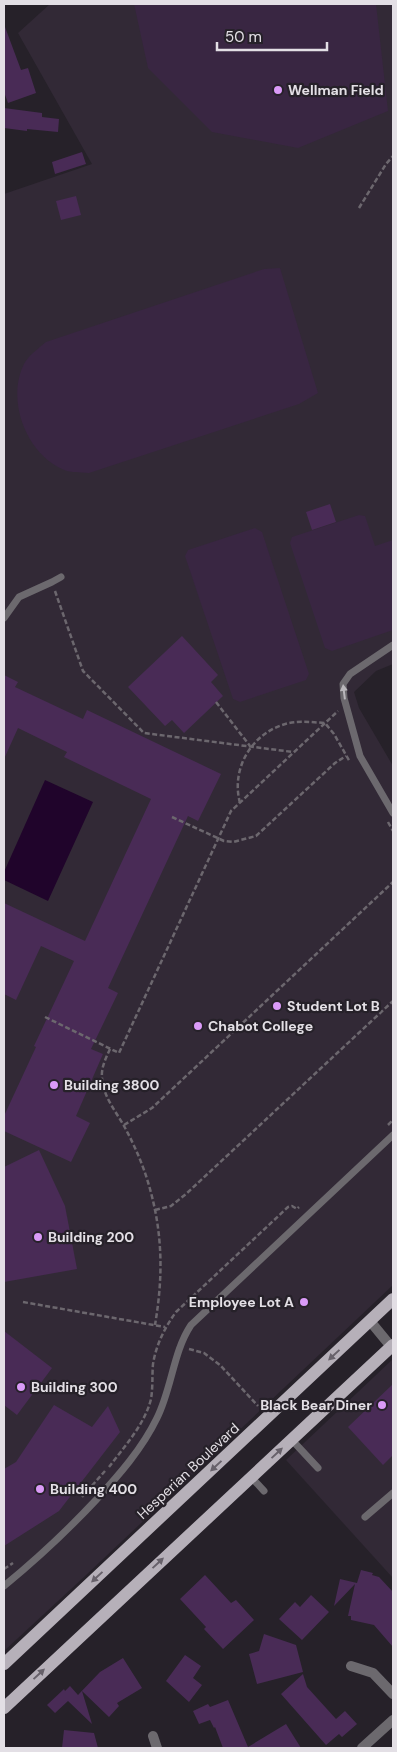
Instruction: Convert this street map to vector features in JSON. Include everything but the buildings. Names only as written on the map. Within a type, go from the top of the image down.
[{"type":"main road","name":"Hesperian Boulevard","points":[[4,1664],[393,1299]]},
{"type":"main road","points":[[4,1708],[291,1439],[393,1347]]},
{"type":"street","points":[[370,1321],[393,1347]]},
{"type":"street","points":[[352,1666],[373,1673],[393,1694]]},
{"type":"street","points":[[362,1748],[393,1720]]},
{"type":"street","points":[[153,1736],[157,1748]]},
{"type":"lane","points":[[4,618],[18,597],[60,577]]},
{"type":"lane","points":[[393,645],[350,674],[343,684],[344,698],[360,756],[393,813]]},
{"type":"lane","points":[[4,1586],[70,1528],[114,1481],[136,1454],[161,1410],[184,1335],[191,1325],[393,1135]]},
{"type":"lane","points":[[291,1439],[318,1468]]},
{"type":"lane","points":[[251,1477],[264,1491]]},
{"type":"lane","points":[[365,1517],[393,1493]]},
{"type":"path","points":[[359,208],[393,156]]},
{"type":"path","points":[[52,582],[83,671],[144,733],[294,752]]},
{"type":"path","points":[[216,702],[250,746]]},
{"type":"path","points":[[45,1017],[119,1052],[231,811],[340,709]]},
{"type":"path","points":[[240,803],[237,794],[238,782],[243,762],[250,746],[266,733],[281,725],[301,721],[325,723],[334,734],[352,766]]},
{"type":"path","points":[[172,817],[218,839],[233,842],[256,836],[335,763],[346,756]]},
{"type":"path","points":[[384,816],[393,831]]},
{"type":"path","points":[[124,1125],[152,1108],[393,882]]},
{"type":"path","points":[[155,1210],[171,1206],[186,1194],[393,1001]]},
{"type":"path","points":[[110,1049],[102,1068],[102,1079],[106,1096],[124,1125],[138,1156],[150,1189],[155,1210],[159,1235],[161,1273],[161,1291],[155,1326]]},
{"type":"path","points":[[24,1302],[165,1327]]},
{"type":"path","points":[[159,1343],[204,1353],[220,1365],[258,1406]]},
{"type":"shaded area","name":"Chabot College","points":[[50,4],[393,4],[393,664],[376,671],[354,692],[359,708],[393,766],[393,1285],[4,1651],[4,194],[92,164],[18,33]]},
{"type":"shaded area","name":"Wellman Field","points":[[134,4],[376,4],[388,111],[298,148],[212,132],[148,68]]},
{"type":"shaded area","points":[[280,268],[318,393],[299,404],[89,473],[65,470],[49,461],[38,451],[29,438],[23,424],[17,393],[19,378],[24,364],[46,342],[264,269]]},
{"type":"shaded area","points":[[359,515],[365,516],[375,546],[393,540],[393,630],[332,651],[325,648],[290,543],[292,537]]},
{"type":"shaded area","points":[[255,528],[262,532],[309,674],[306,680],[240,702],[233,699],[185,556],[188,550]]},
{"type":"shaded area","points":[[45,780],[93,802],[48,901],[4,880],[4,872]]},
{"type":"shaded area","points":[[393,1359],[393,1578],[286,1460]]},
{"type":"place","name":"Wellman Field","points":[[278,90]]},
{"type":"place","name":"Student Lot B","points":[[277,1006]]},
{"type":"place","name":"Chabot College","points":[[198,1026]]},
{"type":"place","name":"Building 3800","points":[[54,1085]]},
{"type":"place","name":"Building 200","points":[[38,1237]]},
{"type":"place","name":"Employee Lot A","points":[[304,1302]]},
{"type":"place","name":"Building 300","points":[[21,1387]]},
{"type":"place","name":"Black Bear Diner","points":[[382,1405]]},
{"type":"place","name":"Building 400","points":[[40,1489]]}]
